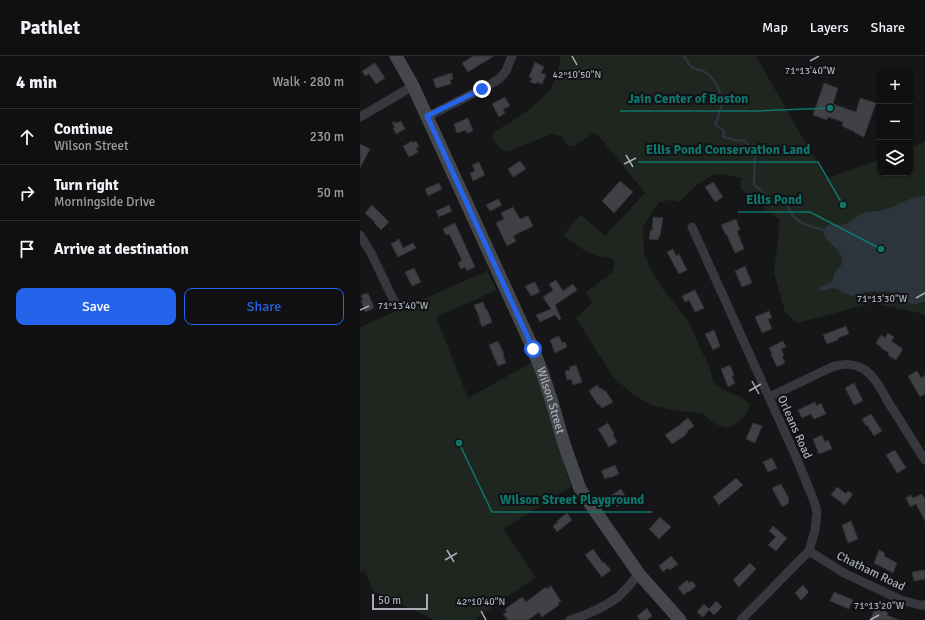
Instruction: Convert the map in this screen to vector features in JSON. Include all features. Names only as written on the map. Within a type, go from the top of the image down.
[{"type":"street","name":"Wilson Street","points":[[396,56],[413,86],[530,342],[541,369],[564,444],[580,489],[639,574],[680,620]]},
{"type":"street","points":[[427,116],[499,79],[506,71],[512,56]]},
{"type":"street","points":[[360,117],[413,86]]},
{"type":"street","name":"Orleans Road","points":[[692,227],[796,457],[817,512],[815,530],[809,551],[740,620]]},
{"type":"street","points":[[360,235],[371,253],[396,305]]},
{"type":"street","points":[[769,397],[832,367],[842,364],[853,365],[863,369],[871,375],[876,382],[925,460]]},
{"type":"street","name":"Chatham Road","points":[[809,551],[844,573],[901,600],[925,605]]},
{"type":"street","points":[[570,620],[602,608],[618,597],[639,574]]},
{"type":"shaded area","points":[[560,56],[756,56],[826,179],[877,160],[877,176],[913,176],[913,147],[925,142],[925,316],[919,313],[873,303],[797,323],[785,312],[774,273],[780,220],[741,189],[741,178],[722,174],[716,175],[704,180],[679,202],[671,200],[659,202],[643,227],[644,252],[650,268],[662,288],[688,320],[709,366],[714,384],[741,397],[749,404],[747,413],[739,421],[728,428],[715,424],[702,413],[654,406],[635,396],[613,377],[576,318],[592,303],[586,292],[612,273],[615,262],[611,258],[601,257],[585,251],[563,235],[581,215],[605,236],[645,193],[599,136],[593,133],[575,146],[568,146],[561,136],[552,134],[507,152],[502,150],[492,138],[493,133],[529,110],[551,89],[560,63]]},
{"type":"shaded area","points":[[925,196],[925,301],[912,304],[888,291],[870,291],[853,296],[842,292],[839,289],[832,288],[822,291],[820,290],[821,286],[832,281],[835,272],[840,267],[842,261],[839,251],[824,235],[825,228],[830,225],[845,224],[863,213],[884,210],[909,199]]},
{"type":"shaded area","points":[[487,271],[497,290],[436,317],[468,398],[534,361],[571,487],[503,529],[536,577],[476,620],[435,620],[374,592],[365,571],[360,572],[360,327]]},
{"type":"building","points":[[473,56],[494,56],[468,72],[462,63]]},
{"type":"building","points":[[535,62],[544,67],[541,73],[546,75],[542,84],[530,82],[532,78],[529,77]]},
{"type":"building","points":[[375,63],[385,78],[376,84],[369,74],[365,76],[362,71]]},
{"type":"building","points":[[452,73],[453,79],[450,80],[451,84],[436,88],[433,79]]},
{"type":"building","points":[[824,83],[838,88],[833,104],[856,112],[860,98],[876,103],[864,137],[842,126],[843,122],[828,117],[827,120],[813,115]]},
{"type":"building","points":[[505,97],[510,106],[503,109],[505,113],[499,117],[492,104]]},
{"type":"building","points":[[468,118],[473,131],[467,133],[466,130],[457,133],[454,124]]},
{"type":"building","points":[[401,121],[405,129],[396,134],[392,122],[398,123]]},
{"type":"building","points":[[412,141],[413,143],[416,141],[419,147],[416,148],[418,152],[409,157],[403,146]]},
{"type":"building","points":[[360,144],[370,149],[360,168]]},
{"type":"building","points":[[520,161],[526,169],[513,177],[508,169]]},
{"type":"building","points":[[479,162],[485,175],[473,181],[470,173],[475,171],[472,165]]},
{"type":"building","points":[[620,181],[633,192],[614,213],[602,201]]},
{"type":"building","points":[[713,182],[723,197],[715,202],[705,187]]},
{"type":"building","points":[[439,183],[442,189],[428,196],[425,189]]},
{"type":"building","points":[[498,199],[502,205],[490,211],[486,205]]},
{"type":"building","points":[[372,205],[389,222],[381,230],[365,213]]},
{"type":"building","points":[[449,205],[452,211],[439,217],[436,211]]},
{"type":"building","points":[[513,207],[520,219],[528,216],[533,226],[513,236],[516,241],[507,246],[496,223],[504,219],[501,213]]},
{"type":"building","points":[[653,217],[663,218],[658,240],[649,239],[650,231],[652,231]]},
{"type":"building","points":[[736,219],[740,230],[737,231],[744,249],[735,253],[721,225]]},
{"type":"building","points":[[455,223],[475,267],[467,271],[465,267],[461,269],[458,263],[462,260],[449,234],[446,235],[443,229]]},
{"type":"building","points":[[399,239],[403,248],[413,243],[416,248],[398,257],[391,244]]},
{"type":"building","points":[[673,249],[676,256],[679,254],[687,270],[679,274],[667,252]]},
{"type":"building","points":[[745,266],[752,283],[742,287],[735,271]]},
{"type":"building","points":[[414,268],[421,282],[412,286],[405,272]]},
{"type":"building","points":[[556,280],[563,291],[573,284],[577,290],[555,305],[561,318],[559,320],[555,315],[540,322],[536,315],[551,309],[543,297],[553,290],[549,284]]},
{"type":"building","points":[[535,282],[540,292],[531,296],[525,286]]},
{"type":"building","points":[[695,290],[704,308],[695,312],[689,300],[685,302],[682,296]]},
{"type":"building","points":[[368,293],[374,308],[365,312],[361,301],[363,300],[361,295]]},
{"type":"building","points":[[483,302],[492,322],[482,327],[474,305]]},
{"type":"building","points":[[769,311],[772,318],[768,319],[772,329],[762,333],[755,317]]},
{"type":"building","points":[[846,326],[849,334],[827,344],[823,335]]},
{"type":"building","points":[[714,330],[720,346],[713,350],[705,334]]},
{"type":"building","points":[[888,333],[894,337],[891,341],[903,349],[896,360],[888,355],[889,353],[876,343],[881,335],[885,338]]},
{"type":"building","points":[[559,336],[562,343],[565,342],[567,347],[555,353],[550,340]]},
{"type":"building","points":[[498,341],[506,363],[498,366],[489,345]]},
{"type":"building","points":[[783,341],[786,347],[781,349],[784,355],[782,356],[785,363],[777,367],[769,348]]},
{"type":"building","points":[[576,365],[582,382],[573,385],[571,379],[567,380],[565,371],[570,370],[569,367]]},
{"type":"building","points":[[730,365],[735,383],[728,387],[721,369]]},
{"type":"building","points":[[917,371],[921,378],[925,375],[925,394],[920,397],[908,376]]},
{"type":"building","points":[[854,383],[863,401],[854,405],[845,388]]},
{"type":"building","points":[[597,385],[600,389],[605,390],[613,402],[602,408],[599,404],[598,405],[589,391]]},
{"type":"building","points":[[815,402],[817,406],[821,403],[826,414],[814,419],[811,414],[802,418],[798,410]]},
{"type":"building","points":[[871,414],[882,431],[874,436],[862,419]]},
{"type":"building","points":[[688,418],[694,426],[687,431],[688,432],[685,434],[686,435],[672,444],[665,435]]},
{"type":"building","points":[[608,423],[617,442],[609,447],[598,429]]},
{"type":"building","points":[[753,423],[762,426],[755,443],[746,439]]},
{"type":"building","points":[[822,435],[825,442],[828,440],[832,449],[819,454],[813,439]]},
{"type":"building","points":[[895,450],[906,468],[897,473],[886,455]]},
{"type":"building","points":[[772,458],[777,468],[768,472],[763,462]]},
{"type":"building","points":[[615,465],[619,474],[605,479],[601,471]]},
{"type":"building","points":[[736,478],[743,485],[719,505],[713,497]]},
{"type":"building","points":[[781,484],[789,499],[789,503],[782,507],[772,488]]},
{"type":"building","points":[[837,487],[846,494],[848,491],[853,494],[845,505],[831,495]]},
{"type":"building","points":[[621,489],[626,497],[621,501],[623,504],[617,507],[616,504],[612,506],[607,498]]},
{"type":"building","points":[[922,494],[925,499],[925,521],[916,504],[910,507],[906,498],[911,495],[913,498]]},
{"type":"building","points":[[567,513],[572,520],[557,532],[553,526]]},
{"type":"building","points":[[660,517],[671,527],[659,539],[649,529]]},
{"type":"building","points":[[851,521],[858,539],[848,543],[842,525]]},
{"type":"building","points":[[773,526],[787,538],[776,551],[768,545],[776,537],[769,531]]},
{"type":"building","points":[[593,549],[603,563],[604,562],[611,570],[602,577],[585,555]]},
{"type":"building","points":[[879,550],[885,553],[884,556],[897,563],[893,573],[874,563]]},
{"type":"building","points":[[671,556],[678,564],[670,570],[668,568],[663,572],[659,566]]},
{"type":"building","points":[[750,563],[756,569],[739,587],[733,580]]},
{"type":"building","points":[[925,570],[925,579],[914,581],[912,572]]},
{"type":"building","points":[[687,580],[689,583],[692,581],[696,586],[684,595],[678,588]]},
{"type":"building","points":[[803,585],[809,592],[801,600],[795,593]]},
{"type":"building","points":[[551,586],[561,601],[558,603],[559,605],[542,617],[539,612],[528,620],[508,620],[503,614],[507,612],[505,609],[522,597],[526,602],[546,587],[547,589]]},
{"type":"building","points":[[834,592],[853,600],[849,609],[830,601]]},
{"type":"building","points":[[716,601],[722,607],[714,615],[709,610],[703,617],[697,612],[704,604],[709,609]]},
{"type":"building","points":[[647,608],[652,616],[647,620],[640,620],[637,616]]},
{"type":"building","points":[[875,609],[882,612],[883,610],[888,613],[887,615],[899,620],[870,620]]},
{"type":"waterway","points":[[684,56],[693,68],[704,71],[718,87],[721,97],[721,107],[715,125],[724,130],[723,137],[745,141],[755,153],[754,184],[768,197],[785,200],[791,213],[797,220],[809,226],[827,231]]},
{"type":"place","name":"Jain Center of Boston","points":[[830,108]]},
{"type":"place","name":"Ellis Pond Conservation Land","points":[[843,205]]},
{"type":"place","name":"Ellis Pond","points":[[881,249]]},
{"type":"place","name":"Wilson Street Playground","points":[[459,443]]},
{"type":"route","points":[[482,89],[427,116],[533,349]]}]
